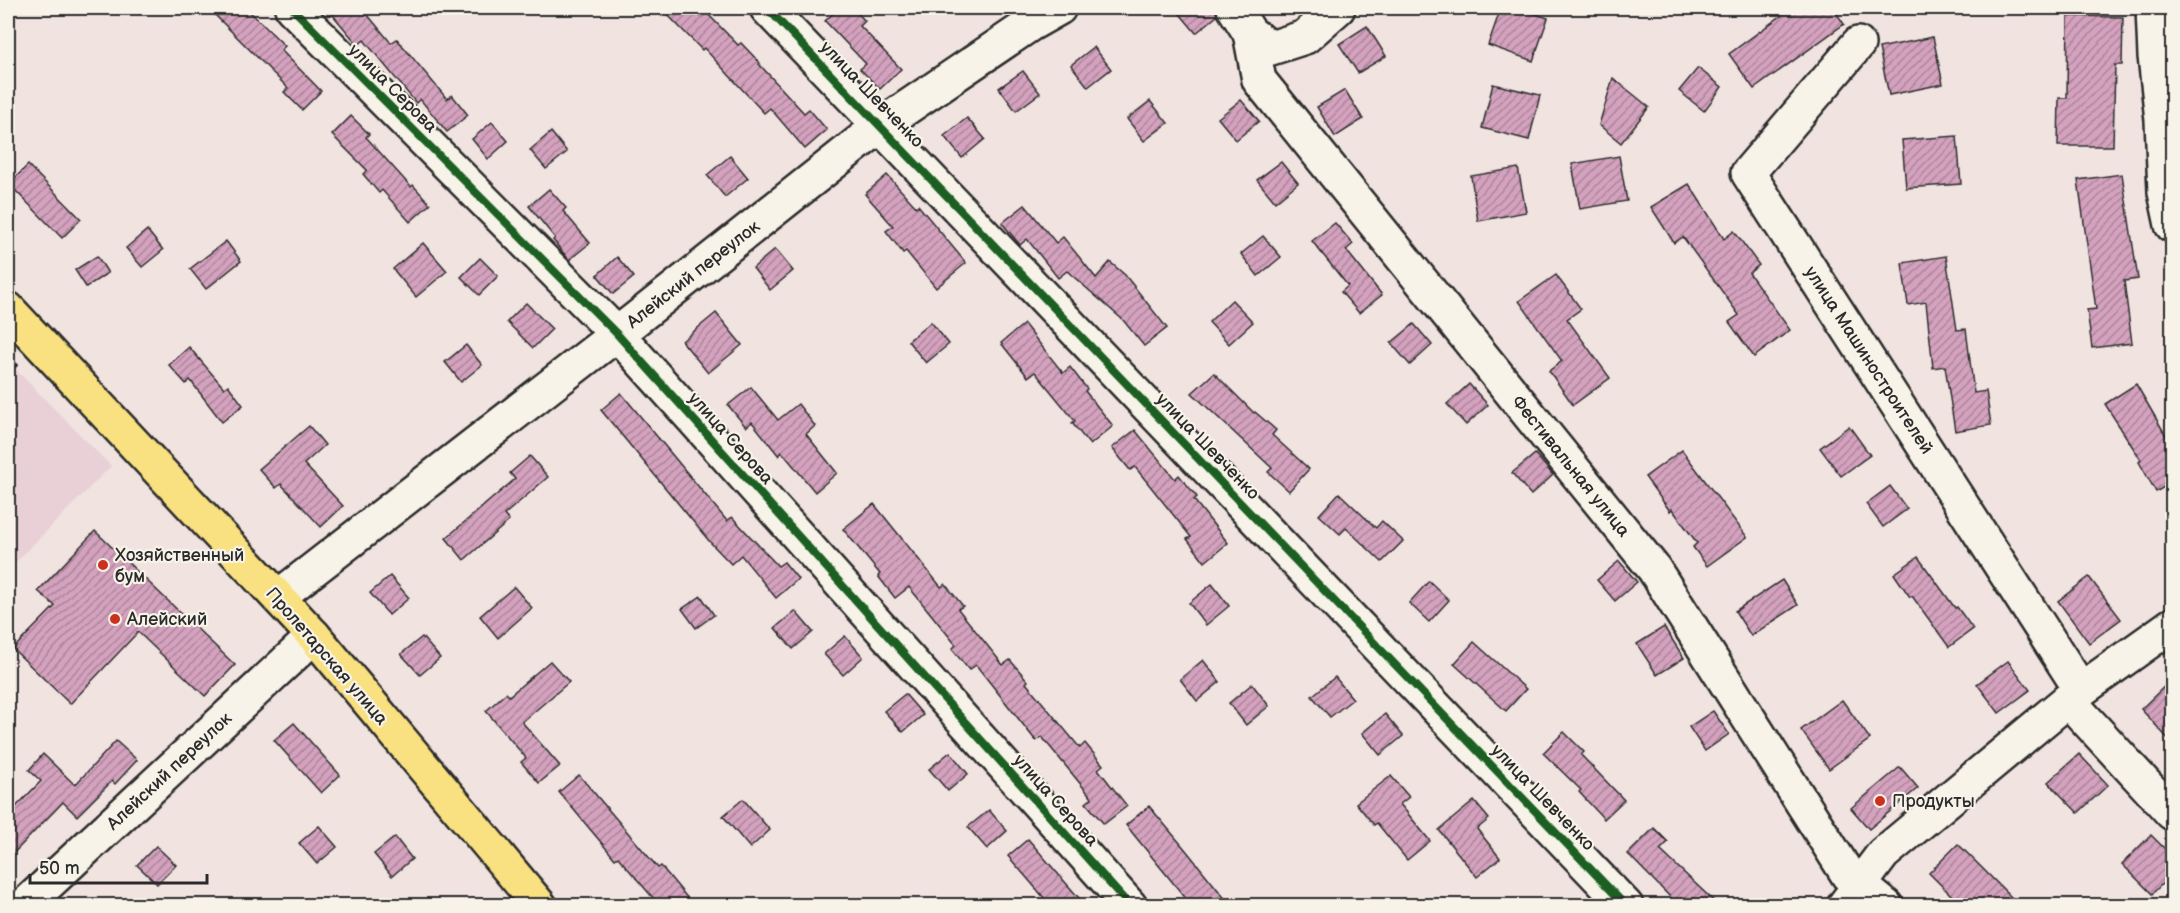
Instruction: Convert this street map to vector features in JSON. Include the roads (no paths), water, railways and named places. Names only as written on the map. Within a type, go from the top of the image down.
[{"type":"main road","name":"Пролетарская улица","points":[[8,309],[314,636],[540,906]]},
{"type":"street","name":"улица Серова","points":[[292,8],[617,334],[1130,906]]},
{"type":"street","name":"улица Шевченко","points":[[767,8],[1626,906]]},
{"type":"street","name":"Алейский переулок","points":[[278,597],[1022,16],[1059,8]]},
{"type":"street","points":[[1242,20],[1271,48],[1305,37],[1338,8]]},
{"type":"street","points":[[2153,8],[2165,192],[2172,225]]},
{"type":"street","name":"Фестивальная улица","points":[[1242,20],[1259,80],[1654,569],[1863,899]]},
{"type":"street","name":"улица Машиностроителей","points":[[1858,44],[1748,173],[2075,695],[2172,813]]},
{"type":"street","points":[[1863,899],[1883,854],[2075,695],[2172,625]]},
{"type":"street","name":"Алейский переулок","points":[[24,906],[314,636]]},
{"type":"street","points":[[8,901],[12,906]]},
{"type":"place","name":"Хозяйственный бум","points":[[103,565]]},
{"type":"place","name":"Алейский","points":[[115,619]]},
{"type":"place","name":"Продукты","points":[[1880,801]]}]
